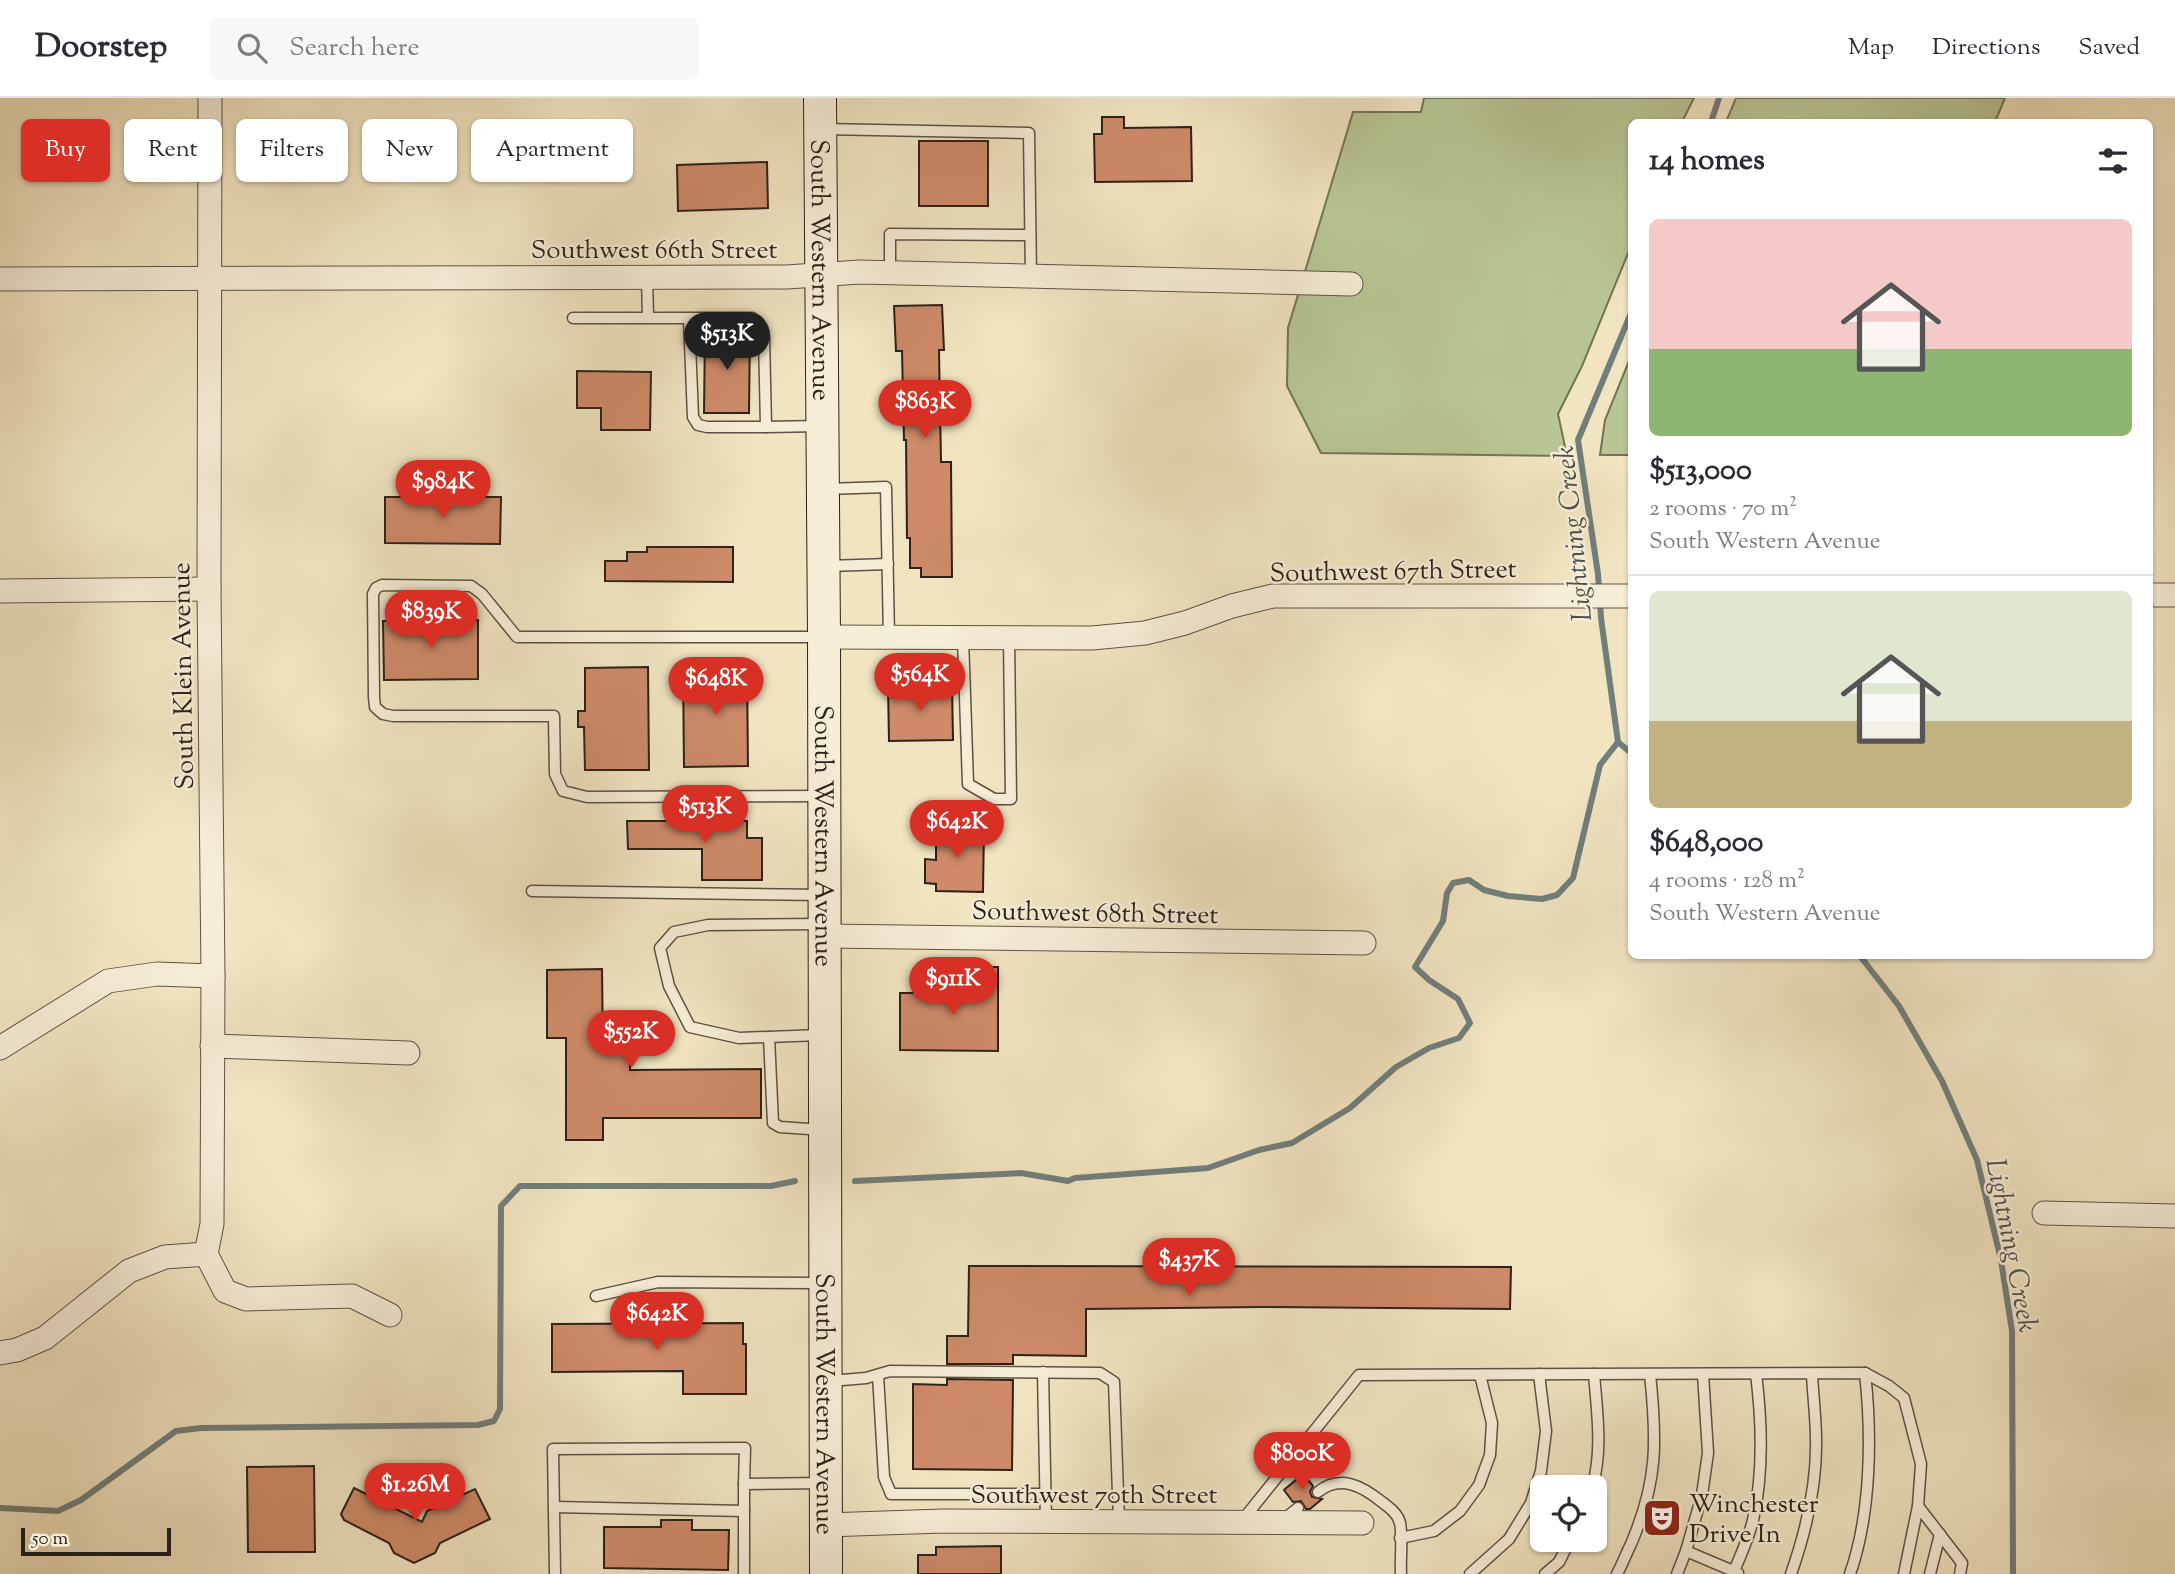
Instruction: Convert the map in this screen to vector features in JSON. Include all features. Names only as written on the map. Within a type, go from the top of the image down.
[{"type":"main road","name":"South Western Avenue","points":[[820,98],[826,1574]]},
{"type":"street","name":"South Klein Avenue","points":[[206,1254],[212,1224],[214,976],[208,589],[210,98]]},
{"type":"street","name":"Southwest 66th Street","points":[[0,279],[647,277],[890,272],[1351,284]]},
{"type":"street","points":[[0,591],[208,589]]},
{"type":"street","points":[[2153,596],[2175,595]]},
{"type":"street","name":"Southwest 67th Street","points":[[824,638],[1092,638],[1145,634],[1273,596],[1628,596]]},
{"type":"street","name":"Southwest 68th Street","points":[[825,918],[1364,943]]},
{"type":"street","points":[[0,1048],[108,981],[158,974],[214,976]]},
{"type":"street","points":[[212,1046],[408,1053]]},
{"type":"street","points":[[2044,1213],[2175,1216]]},
{"type":"street","points":[[0,1353],[17,1350],[45,1338],[129,1271],[164,1256],[206,1254],[225,1291],[246,1299],[352,1296],[390,1315]]},
{"type":"street","name":"Southwest 70th Street","points":[[825,1525],[901,1508],[1046,1521],[1241,1522],[1290,1515],[1363,1523]]},
{"type":"lane","points":[[821,129],[1029,133],[1031,276]]},
{"type":"lane","points":[[890,272],[890,234],[1030,235]]},
{"type":"lane","points":[[647,277],[648,317]]},
{"type":"lane","points":[[573,318],[752,318],[758,322],[764,337],[766,427]]},
{"type":"lane","points":[[689,318],[693,417],[698,425],[822,426]]},
{"type":"lane","points":[[823,489],[886,487],[889,638]]},
{"type":"lane","points":[[824,566],[888,564]]},
{"type":"lane","points":[[824,638],[517,637],[482,594],[471,586],[383,585],[376,588],[373,594],[374,697],[375,706],[383,713],[393,716],[554,716],[557,782],[563,791],[587,797],[824,796]]},
{"type":"lane","points":[[963,638],[968,784],[994,799],[1011,799],[1009,638]]},
{"type":"lane","points":[[533,891],[825,918]]},
{"type":"lane","points":[[825,918],[708,925],[674,932],[660,948],[669,986],[690,1027],[740,1038],[825,1035]]},
{"type":"lane","points":[[769,1037],[773,1123],[780,1127],[825,1130]]},
{"type":"lane","points":[[596,1296],[658,1282],[825,1283]]},
{"type":"lane","points":[[825,1381],[866,1378],[890,1371],[1100,1373],[1114,1382],[1119,1522]]},
{"type":"lane","points":[[1044,1372],[1046,1521]]},
{"type":"lane","points":[[1850,1574],[1864,1510],[1870,1420],[1865,1373]]},
{"type":"lane","points":[[1241,1522],[1359,1375],[1865,1373],[1904,1398],[1921,1464],[1918,1506],[1904,1574]]},
{"type":"lane","points":[[1470,1574],[1509,1539],[1531,1503],[1541,1471],[1546,1431],[1539,1374]]},
{"type":"lane","points":[[1594,1374],[1598,1431],[1596,1475]]},
{"type":"lane","points":[[1617,1574],[1637,1528],[1652,1482],[1656,1436],[1650,1374]]},
{"type":"lane","points":[[1677,1574],[1702,1495],[1708,1453],[1703,1374]]},
{"type":"lane","points":[[1686,1551],[1737,1573],[1753,1522],[1760,1472],[1761,1422],[1756,1374]]},
{"type":"lane","points":[[1791,1574],[1801,1545],[1813,1491],[1816,1441],[1812,1374]]},
{"type":"lane","points":[[878,1375],[884,1477],[901,1508],[1045,1494]]},
{"type":"lane","points":[[1400,1538],[1434,1531],[1460,1511],[1479,1485],[1490,1455],[1492,1423],[1480,1375]]},
{"type":"lane","points":[[555,1574],[553,1449],[746,1448],[744,1574]]},
{"type":"lane","points":[[1318,1492],[1327,1485],[1347,1482],[1368,1491],[1394,1512],[1400,1523],[1401,1574]]},
{"type":"lane","points":[[744,1484],[825,1483]]},
{"type":"lane","points":[[1918,1506],[1962,1563],[1960,1574]]},
{"type":"lane","points":[[554,1507],[744,1511]]},
{"type":"lane","points":[[1930,1574],[1940,1534]]},
{"type":"lane","points":[[1545,1574],[1559,1562],[1564,1552]]},
{"type":"green space","points":[[1424,98],[1694,98],[1684,119],[1628,119],[1628,253],[1582,366],[1558,414],[1567,456],[1321,453],[1287,386],[1288,328],[1353,112],[1421,112]]},
{"type":"green space","points":[[1736,98],[2005,98],[1996,119],[1727,119]]},
{"type":"green space","points":[[1628,363],[1628,455],[1600,455],[1605,420]]},
{"type":"building","points":[[1102,117],[1124,117],[1124,128],[1191,127],[1192,181],[1095,182],[1094,134],[1102,134]]},
{"type":"building","points":[[919,141],[988,141],[988,206],[919,206]]},
{"type":"building","points":[[767,162],[768,208],[678,211],[677,165]]},
{"type":"building","points":[[942,305],[944,350],[939,350],[941,462],[951,462],[952,577],[921,577],[921,568],[910,568],[910,538],[907,538],[902,351],[896,351],[894,306]]},
{"type":"building","points":[[705,331],[750,331],[749,413],[704,413]]},
{"type":"building","points":[[577,371],[651,372],[650,430],[601,430],[601,408],[577,408]]},
{"type":"building","points":[[385,497],[501,497],[500,544],[385,543]]},
{"type":"building","points":[[647,547],[733,547],[733,582],[605,581],[605,561],[627,561],[627,552],[647,552]]},
{"type":"building","points":[[478,620],[478,679],[384,680],[383,621]]},
{"type":"building","points":[[648,667],[649,770],[585,770],[584,727],[578,727],[578,711],[585,711],[585,668]]},
{"type":"building","points":[[747,667],[748,766],[684,767],[683,668]]},
{"type":"building","points":[[952,686],[953,740],[889,741],[888,687]]},
{"type":"building","points":[[627,821],[747,821],[747,838],[762,838],[762,880],[702,880],[702,849],[628,849]]},
{"type":"building","points":[[936,826],[984,827],[983,892],[936,891],[936,884],[925,883],[925,859],[936,860]]},
{"type":"building","points":[[970,967],[998,967],[998,1051],[900,1050],[900,993],[969,993]]},
{"type":"building","points":[[602,969],[603,1048],[630,1048],[630,1070],[761,1069],[761,1118],[603,1118],[603,1140],[566,1140],[566,1038],[547,1038],[547,970]]},
{"type":"building","points":[[969,1266],[1511,1267],[1510,1309],[1086,1309],[1086,1356],[1013,1355],[1013,1364],[947,1364],[947,1336],[968,1336]]},
{"type":"building","points":[[743,1323],[743,1344],[746,1344],[746,1394],[683,1394],[683,1371],[552,1372],[552,1324]]},
{"type":"building","points":[[947,1379],[1013,1380],[1012,1470],[913,1469],[913,1384],[947,1385]]},
{"type":"building","points":[[314,1466],[315,1552],[248,1552],[247,1467]]},
{"type":"building","points":[[1303,1474],[1313,1486],[1310,1492],[1312,1497],[1322,1499],[1310,1509],[1306,1509],[1301,1501],[1293,1502],[1284,1490]]},
{"type":"building","points":[[354,1488],[422,1522],[427,1511],[475,1489],[490,1519],[440,1543],[435,1553],[414,1563],[394,1553],[389,1543],[344,1520],[341,1514]]},
{"type":"building","points":[[661,1520],[692,1520],[692,1530],[729,1530],[728,1570],[604,1568],[604,1527],[661,1527]]},
{"type":"building","points":[[1001,1546],[1001,1574],[918,1574],[918,1555],[936,1555],[936,1547]]},
{"type":"waterway","name":"Lightning Creek","points":[[1712,119],[1719,98]]},
{"type":"waterway","name":"Lightning Creek","points":[[1628,320],[1578,440],[1598,574],[1601,618],[1618,742],[1628,750]]},
{"type":"waterway","points":[[855,1181],[1021,1173],[1068,1181],[1075,1178],[1208,1168],[1259,1150],[1292,1143],[1350,1108],[1396,1067],[1429,1048],[1459,1038],[1470,1023],[1458,999],[1415,967],[1443,921],[1447,893],[1453,883],[1469,880],[1484,890],[1508,896],[1542,899],[1557,895],[1573,878],[1600,765],[1618,742]]},
{"type":"waterway","name":"Lightning Creek","points":[[1862,959],[1899,1006],[1942,1081],[1977,1160],[2001,1260],[2012,1331],[2013,1574]]},
{"type":"waterway","points":[[0,1508],[58,1511],[81,1500],[176,1431],[201,1428],[478,1425],[494,1421],[500,1409],[501,1206],[520,1186],[771,1186],[795,1181]]},
{"type":"place","name":"Winchester Drive In","points":[[1662,1518]]}]
